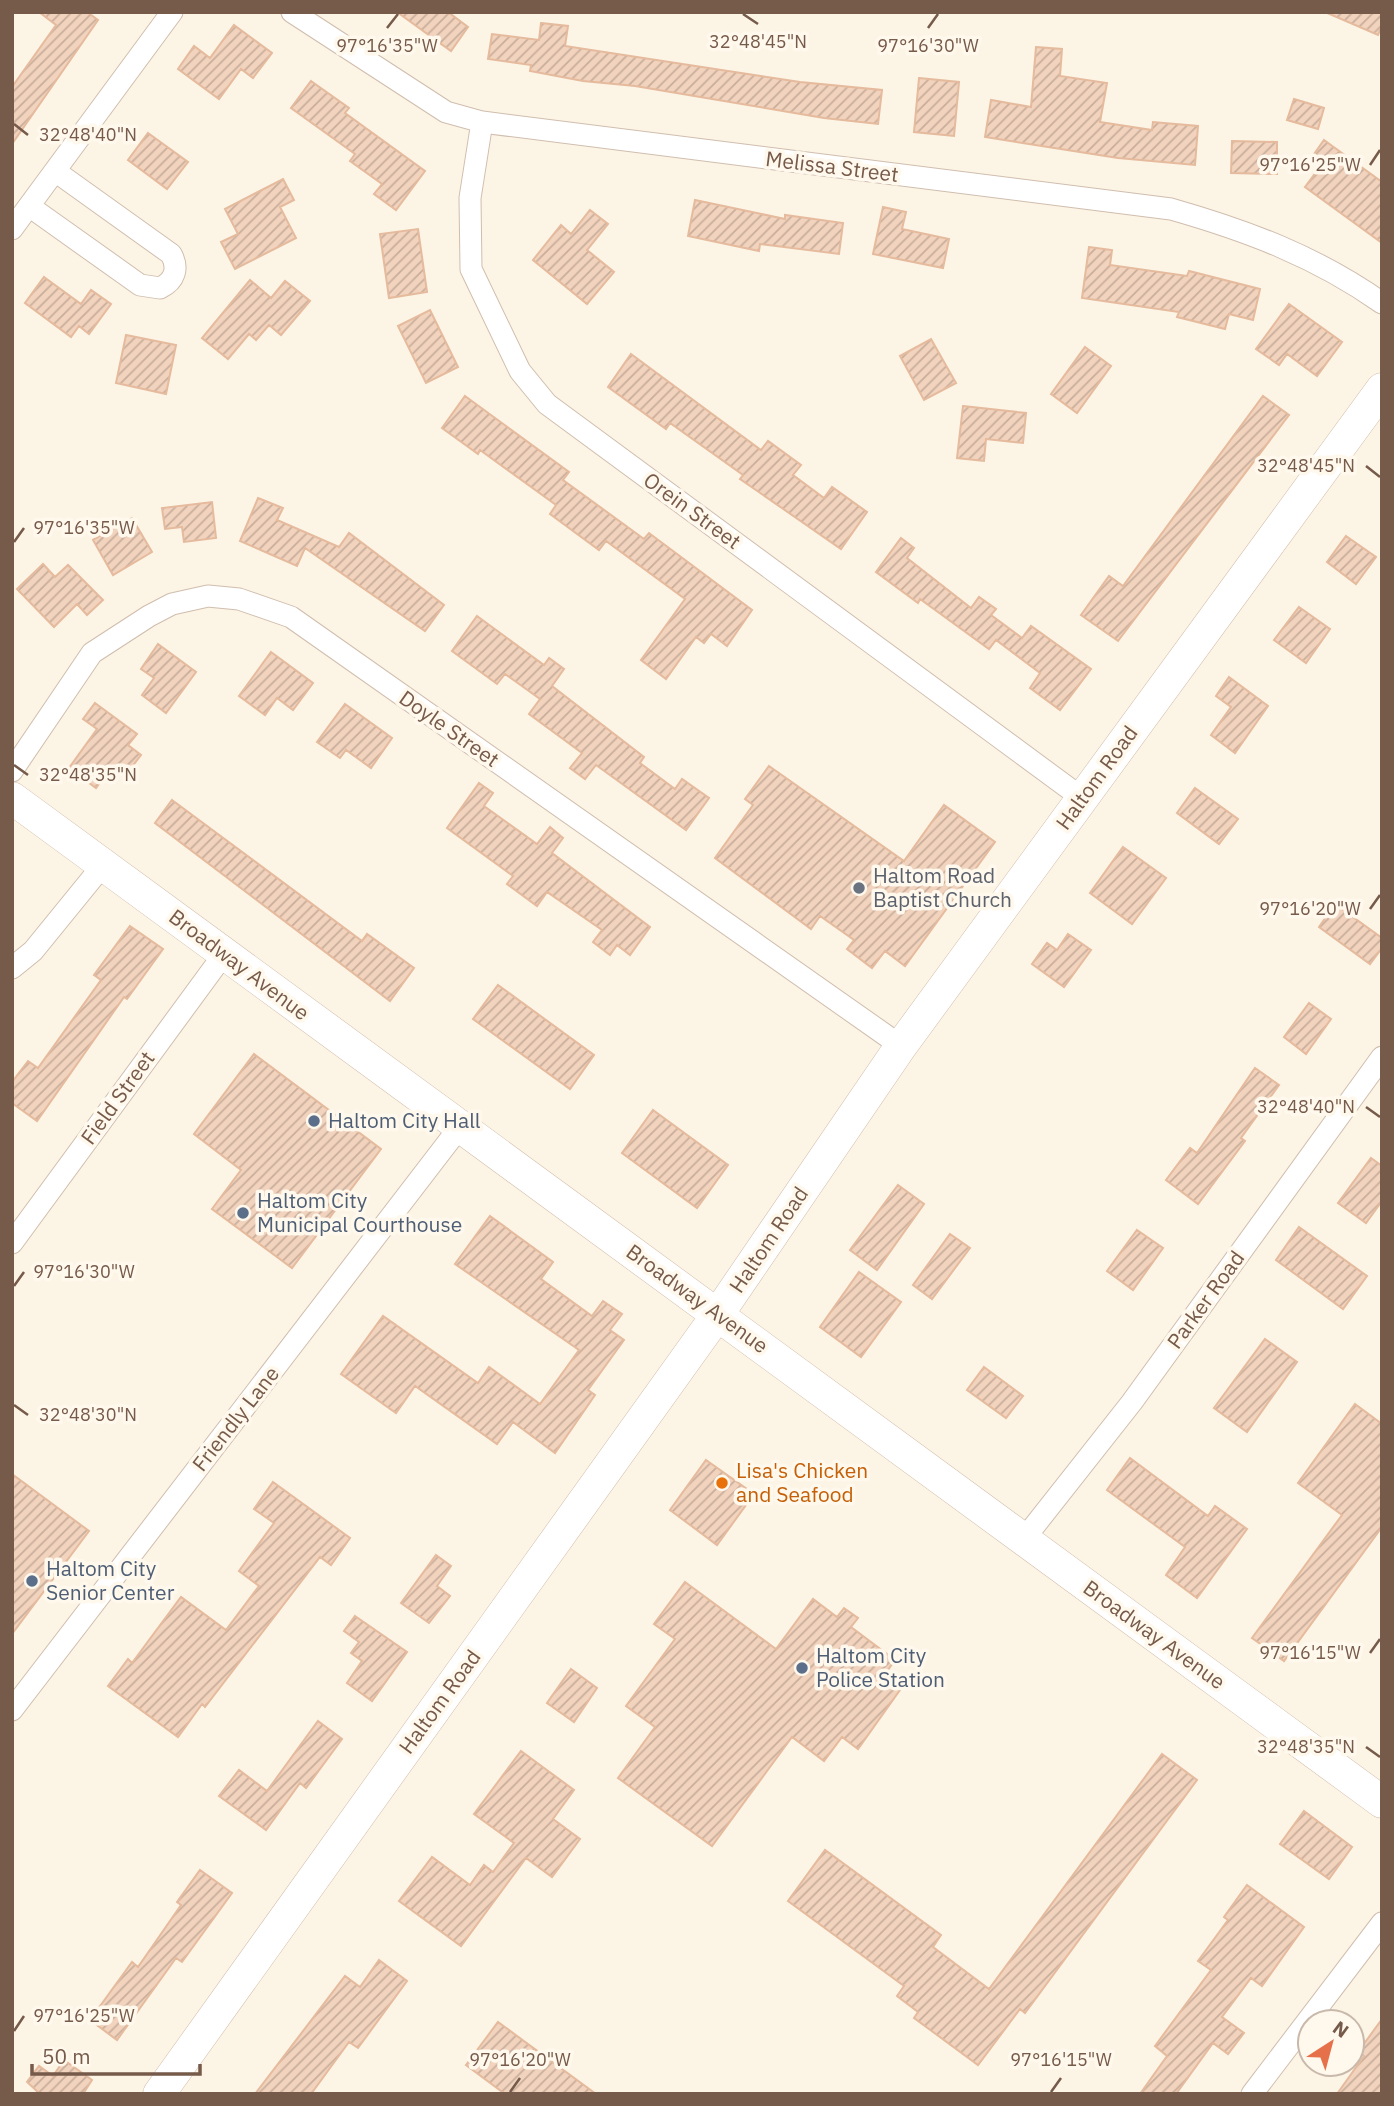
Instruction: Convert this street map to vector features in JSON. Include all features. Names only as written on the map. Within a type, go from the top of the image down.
[{"type":"main road","name":"Haltom Road","points":[[159,2094],[718,1314],[901,1046],[1382,389]]},
{"type":"main road","name":"Broadway Avenue","points":[[12,798],[1382,1802]]},
{"type":"street","points":[[12,229],[172,12]]},
{"type":"street","name":"Melissa Street","points":[[292,12],[446,112],[482,122],[1171,209],[1241,229],[1292,249],[1382,303]]},
{"type":"street","name":"Orein Street","points":[[482,122],[470,198],[471,268],[520,371],[548,404],[1082,798]]},
{"type":"street","points":[[29,206],[140,285],[153,289],[172,280],[175,267],[171,254],[55,171]]},
{"type":"street","name":"Doyle Street","points":[[12,771],[92,653],[172,604],[208,596],[239,599],[291,617],[901,1046]]},
{"type":"street","points":[[12,968],[33,951],[103,864]]},
{"type":"street","name":"Field Street","points":[[12,1243],[224,954]]},
{"type":"street","name":"Parker Road","points":[[1024,1539],[1132,1402],[1382,1057]]},
{"type":"street","name":"Friendly Lane","points":[[15,1703],[459,1128]]},
{"type":"street","points":[[1252,2094],[1382,1923]]},
{"type":"building","points":[[39,12],[87,12],[98,20],[12,144],[12,87],[56,25]]},
{"type":"building","points":[[397,12],[448,12],[468,27],[451,51]]},
{"type":"building","points":[[1325,12],[1382,12],[1382,25],[1378,35]]},
{"type":"building","points":[[541,23],[568,26],[565,46],[800,82],[882,90],[878,124],[824,118],[635,86],[583,81],[530,71],[531,65],[488,59],[492,34],[539,40]]},
{"type":"building","points":[[234,25],[272,53],[253,78],[241,69],[219,99],[178,69],[194,46],[210,58]]},
{"type":"building","points":[[1036,47],[1062,49],[1060,76],[1107,83],[1100,122],[1152,130],[1153,122],[1198,126],[1195,165],[1118,158],[985,137],[991,100],[1031,107]]},
{"type":"building","points":[[919,78],[959,82],[954,136],[914,132]]},
{"type":"building","points":[[311,81],[349,108],[345,113],[425,171],[396,210],[374,194],[382,184],[350,161],[355,154],[291,108]]},
{"type":"building","points":[[1294,99],[1324,108],[1318,129],[1287,120]]},
{"type":"building","points":[[148,133],[188,162],[167,189],[128,160]]},
{"type":"building","points":[[1324,140],[1382,182],[1382,243],[1305,187],[1322,164],[1312,157]]},
{"type":"building","points":[[1232,141],[1277,142],[1277,174],[1231,173]]},
{"type":"building","points":[[283,179],[294,200],[280,207],[296,238],[235,269],[221,242],[238,234],[225,209]]},
{"type":"building","points":[[695,200],[785,219],[785,215],[843,223],[839,254],[760,244],[759,251],[688,236]]},
{"type":"building","points":[[883,207],[906,212],[902,229],[949,239],[943,268],[873,254]]},
{"type":"building","points":[[590,210],[608,224],[587,250],[614,272],[587,304],[533,260],[561,225],[571,234]]},
{"type":"building","points":[[418,229],[427,292],[389,298],[380,234]]},
{"type":"building","points":[[1089,247],[1112,250],[1110,265],[1187,276],[1189,271],[1260,289],[1253,320],[1229,314],[1225,329],[1177,317],[1179,312],[1082,298]]},
{"type":"building","points":[[44,277],[81,304],[91,290],[111,304],[89,334],[79,326],[71,337],[25,303]]},
{"type":"building","points":[[250,280],[271,298],[285,281],[310,301],[281,335],[269,325],[256,340],[249,334],[228,359],[202,338]]},
{"type":"building","points":[[1289,304],[1342,342],[1317,376],[1287,354],[1279,365],[1256,349]]},
{"type":"building","points":[[430,310],[458,367],[426,383],[398,326]]},
{"type":"building","points":[[126,335],[176,345],[166,394],[116,383]]},
{"type":"building","points":[[931,339],[956,383],[924,400],[900,356]]},
{"type":"building","points":[[1085,347],[1111,366],[1077,413],[1051,394]]},
{"type":"building","points":[[631,354],[761,450],[768,441],[801,465],[793,475],[824,498],[832,487],[867,512],[841,549],[740,479],[743,475],[670,423],[666,429],[608,387]]},
{"type":"building","points":[[465,396],[569,472],[563,480],[644,539],[649,533],[752,610],[727,646],[711,634],[704,643],[696,637],[666,679],[641,660],[685,599],[606,541],[599,550],[550,514],[556,505],[480,450],[478,454],[442,428]]},
{"type":"building","points":[[1263,396],[1289,415],[1118,641],[1081,615],[1109,576],[1123,586]]},
{"type":"building","points":[[963,406],[1026,413],[1023,443],[986,439],[984,461],[957,458]]},
{"type":"building","points":[[258,498],[283,508],[277,520],[339,547],[349,533],[444,605],[425,631],[305,548],[297,566],[240,541]]},
{"type":"building","points":[[212,502],[216,538],[184,542],[182,527],[165,529],[162,508]]},
{"type":"building","points":[[132,518],[152,552],[113,575],[93,540]]},
{"type":"building","points":[[1346,536],[1376,557],[1356,584],[1327,562]]},
{"type":"building","points":[[901,538],[914,548],[907,558],[971,608],[979,597],[996,609],[991,615],[1022,638],[1031,626],[1091,669],[1060,710],[1030,688],[1040,673],[996,640],[989,649],[920,599],[918,603],[876,572]]},
{"type":"building","points":[[43,564],[55,577],[68,565],[103,600],[87,615],[77,604],[54,627],[17,589]]},
{"type":"building","points":[[1299,607],[1330,629],[1306,663],[1274,640]]},
{"type":"building","points":[[477,616],[544,665],[549,658],[564,669],[552,686],[644,757],[640,763],[675,789],[682,779],[709,798],[686,830],[596,765],[585,779],[570,768],[582,753],[529,714],[540,699],[505,674],[497,684],[452,651]]},
{"type":"building","points":[[158,644],[196,672],[166,713],[142,695],[154,678],[141,669]]},
{"type":"building","points":[[271,652],[313,683],[293,710],[277,698],[265,715],[239,696]]},
{"type":"building","points":[[1229,677],[1268,706],[1235,753],[1211,735],[1231,707],[1216,696]]},
{"type":"building","points":[[95,703],[137,734],[128,745],[141,755],[125,776],[112,766],[96,788],[69,768],[97,729],[83,719]]},
{"type":"building","points":[[345,704],[392,738],[371,768],[346,750],[340,758],[317,742]]},
{"type":"building","name":"Haltom Road Baptist Church","points":[[769,766],[904,861],[944,805],[995,842],[905,966],[885,951],[872,968],[847,949],[854,940],[820,916],[811,929],[715,858],[753,805],[745,799]]},
{"type":"building","points":[[479,783],[493,793],[484,806],[537,844],[550,827],[563,838],[552,853],[650,927],[630,955],[617,945],[610,955],[593,942],[602,930],[547,892],[537,906],[507,884],[513,876],[447,828]]},
{"type":"building","points":[[1195,788],[1238,819],[1219,844],[1177,813]]},
{"type":"building","points":[[172,800],[362,941],[367,934],[414,968],[390,1001],[155,823]]},
{"type":"building","points":[[1123,847],[1166,878],[1132,924],[1090,893]]},
{"type":"building","points":[[1335,904],[1382,938],[1382,948],[1370,964],[1319,927]]},
{"type":"building","points":[[130,926],[163,949],[127,999],[124,997],[37,1121],[12,1103],[12,1082],[28,1061],[38,1068],[101,980],[94,975]]},
{"type":"building","points":[[1068,934],[1091,950],[1064,987],[1032,964],[1047,943],[1057,950]]},
{"type":"building","points":[[498,985],[594,1055],[570,1089],[473,1019]]},
{"type":"building","points":[[1309,1003],[1331,1019],[1306,1054],[1284,1037]]},
{"type":"building","points":[[254,1054],[381,1149],[292,1268],[212,1209],[241,1170],[194,1134]]},
{"type":"building","points":[[1255,1068],[1279,1085],[1241,1138],[1245,1141],[1198,1204],[1166,1180],[1190,1148],[1197,1153]]},
{"type":"building","points":[[653,1110],[728,1165],[697,1208],[622,1153]]},
{"type":"building","points":[[1371,1158],[1382,1166],[1382,1201],[1366,1223],[1338,1203]]},
{"type":"building","points":[[898,1185],[924,1204],[877,1270],[850,1250]]},
{"type":"building","points":[[490,1216],[553,1262],[541,1279],[592,1316],[603,1301],[622,1314],[610,1330],[624,1340],[588,1390],[595,1395],[555,1453],[513,1422],[497,1444],[415,1386],[396,1413],[341,1374],[383,1316],[478,1383],[489,1367],[540,1404],[579,1350],[455,1264]]},
{"type":"building","points":[[1299,1227],[1367,1276],[1343,1309],[1276,1260]]},
{"type":"building","points":[[1137,1230],[1163,1248],[1133,1290],[1107,1271]]},
{"type":"building","points":[[950,1234],[970,1248],[932,1299],[913,1285]]},
{"type":"building","points":[[859,1272],[901,1302],[861,1357],[820,1327]]},
{"type":"building","points":[[1265,1339],[1297,1362],[1247,1432],[1214,1408]]},
{"type":"building","points":[[984,1367],[1023,1396],[1006,1418],[967,1390]]},
{"type":"building","points":[[1355,1404],[1382,1424],[1382,1527],[1284,1661],[1252,1638],[1342,1515],[1298,1483]]},
{"type":"building","points":[[1130,1458],[1208,1516],[1215,1506],[1247,1529],[1197,1598],[1166,1575],[1185,1547],[1107,1490]]},
{"type":"building","points":[[706,1460],[754,1494],[717,1545],[670,1510]]},
{"type":"building","name":"Haltom City Senior Center","points":[[12,1474],[89,1531],[12,1634]]},
{"type":"building","points":[[273,1482],[350,1538],[331,1565],[320,1557],[205,1707],[202,1704],[178,1737],[108,1686],[128,1659],[132,1663],[181,1597],[226,1630],[259,1586],[239,1571],[274,1523],[254,1509]]},
{"type":"building","points":[[436,1555],[451,1566],[437,1586],[450,1596],[429,1623],[401,1603]]},
{"type":"building","points":[[685,1582],[776,1649],[813,1599],[837,1617],[844,1608],[858,1618],[851,1627],[895,1660],[883,1677],[900,1690],[858,1749],[842,1737],[824,1761],[792,1737],[712,1846],[618,1778],[655,1727],[626,1706],[675,1639],[654,1624]]},
{"type":"building","points":[[355,1616],[407,1652],[372,1701],[347,1683],[362,1661],[351,1653],[359,1642],[344,1631]]},
{"type":"building","points":[[571,1669],[597,1688],[574,1722],[547,1703]]},
{"type":"building","points":[[318,1721],[342,1739],[306,1788],[300,1783],[266,1830],[219,1796],[239,1770],[267,1791]]},
{"type":"building","points":[[521,1751],[574,1790],[553,1819],[580,1839],[552,1877],[526,1858],[461,1946],[399,1901],[432,1857],[470,1885],[484,1865],[493,1872],[514,1843],[474,1814]]},
{"type":"building","points":[[1162,1754],[1197,1780],[1025,2013],[1020,2009],[978,2065],[914,2018],[918,2012],[897,1996],[904,1986],[788,1901],[825,1850],[941,1935],[933,1947],[989,1989]]},
{"type":"building","points":[[1304,1811],[1352,1847],[1329,1879],[1280,1844]]},
{"type":"building","points":[[200,1870],[232,1893],[182,1962],[176,1958],[117,2040],[90,2020],[132,1962],[138,1967],[181,1905],[177,1902]]},
{"type":"building","points":[[1247,1885],[1304,1927],[1262,1986],[1251,1978],[1222,2017],[1244,2033],[1228,2054],[1213,2043],[1176,2094],[1140,2094],[1167,2056],[1155,2046],[1211,1970],[1198,1961],[1228,1920],[1224,1917]]},
{"type":"building","points":[[379,1960],[407,1981],[358,2048],[349,2042],[311,2094],[255,2094],[345,1976],[360,1987]]},
{"type":"building","points":[[1382,2019],[1382,2094],[1337,2094],[1348,2078],[1366,2078],[1366,2041]]},
{"type":"building","points":[[498,2022],[596,2094],[505,2094],[466,2065]]},
{"type":"building","points":[[64,2060],[92,2080],[83,2094],[40,2094],[27,2082],[39,2066],[53,2076]]},
{"type":"place","name":"Haltom Road Baptist Church","points":[[859,888]]},
{"type":"place","name":"Haltom City Hall","points":[[314,1121]]},
{"type":"place","name":"Haltom City Municipal Courthouse","points":[[243,1213]]},
{"type":"place","name":"Lisa's Chicken and Seafood","points":[[722,1483]]},
{"type":"place","name":"Haltom City Senior Center","points":[[32,1581]]},
{"type":"place","name":"Haltom City Police Station","points":[[802,1668]]}]
